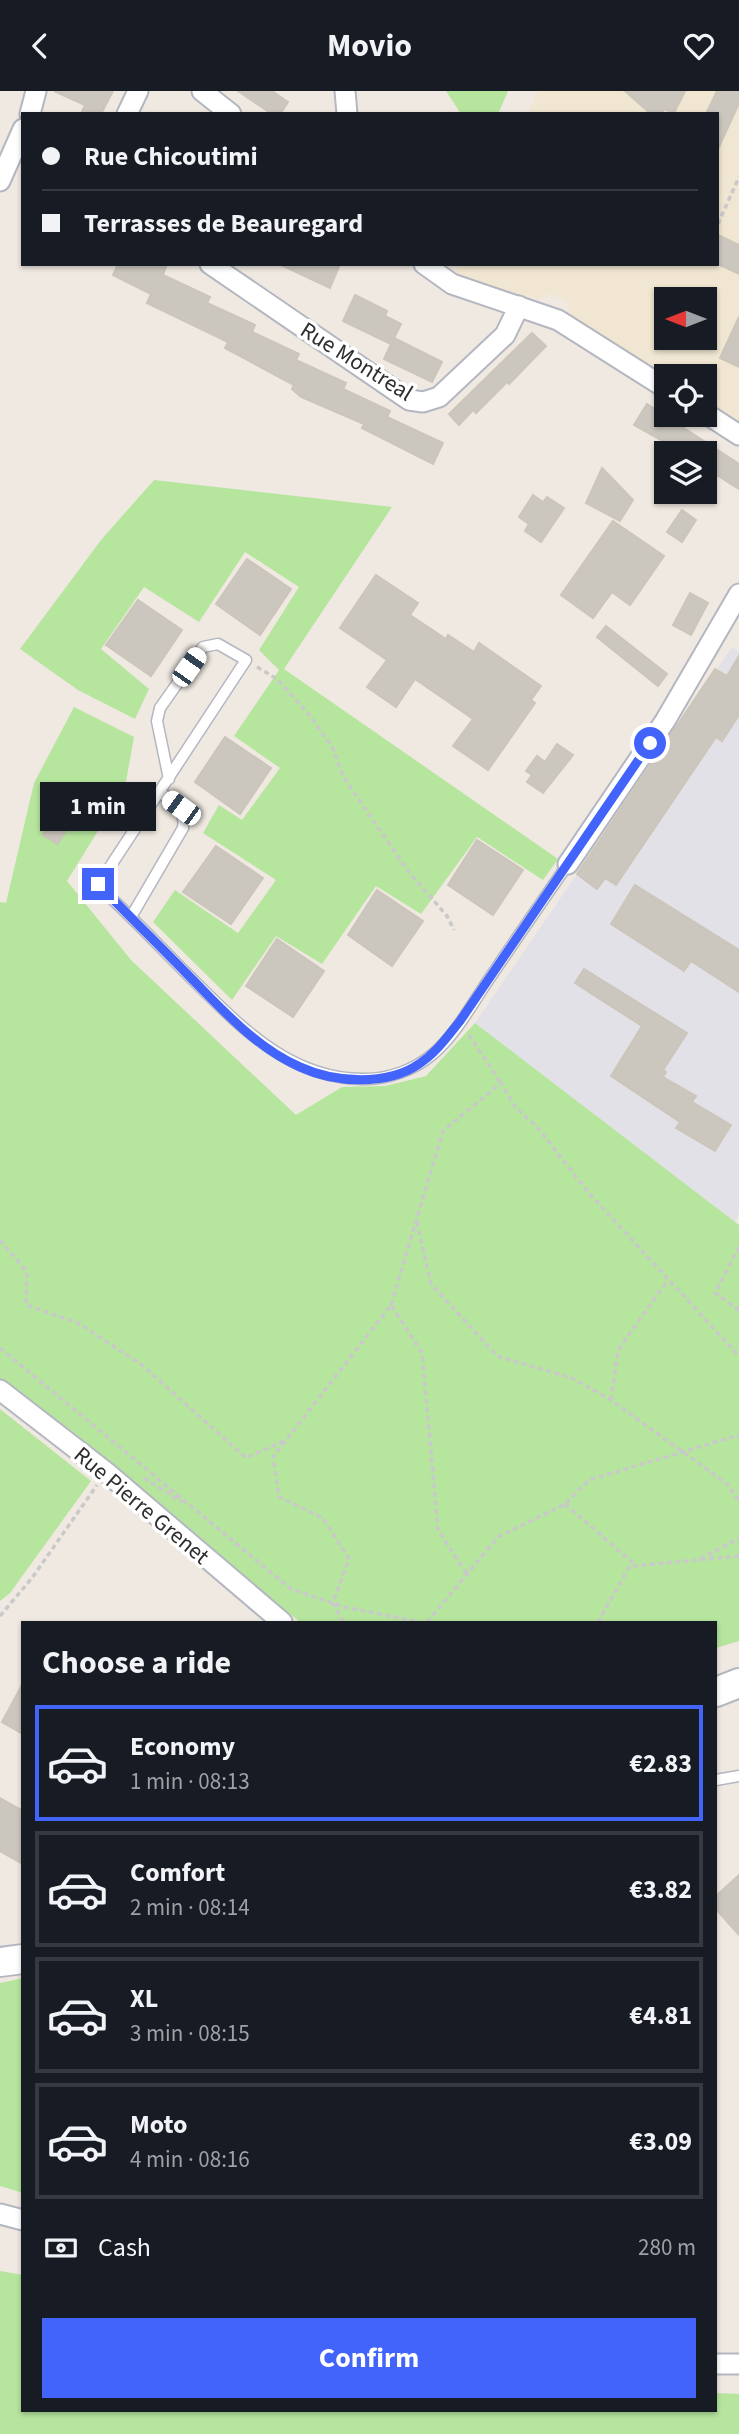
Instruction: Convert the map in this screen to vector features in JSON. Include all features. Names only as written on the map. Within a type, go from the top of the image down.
[{"type":"main road","points":[[717,1677],[739,1669]]},
{"type":"main road","points":[[717,1692],[739,1683]]},
{"type":"main road","points":[[0,1962],[21,1959]]},
{"type":"main road","points":[[0,1974],[21,1971]]},
{"type":"street","points":[[31,112],[36,91]]},
{"type":"street","points":[[128,112],[138,91]]},
{"type":"street","points":[[202,91],[228,112]]},
{"type":"street","points":[[345,91],[347,112]]},
{"type":"street","points":[[0,181],[21,134]]},
{"type":"street","name":"Rue Montreal","points":[[213,266],[409,400],[423,402],[439,397],[505,335],[519,306]]},
{"type":"street","points":[[427,266],[452,285],[558,320],[654,381]]},
{"type":"street","points":[[717,421],[739,435]]},
{"type":"street","points":[[568,864],[664,721],[739,594]]},
{"type":"street","name":"Rue Pierre Grenet","points":[[0,1390],[106,1472],[281,1621]]},
{"type":"street","points":[[0,2214],[21,2219]]},
{"type":"street","points":[[717,2364],[739,2364]]},
{"type":"lane","points":[[169,779],[157,721],[160,708],[203,647],[218,644],[246,660],[169,779],[98,884],[258,1041],[299,1067],[316,1073],[347,1079],[395,1075],[417,1066],[435,1053],[568,864]]},
{"type":"lane","points":[[131,917],[183,828],[185,818],[181,808],[160,792]]},
{"type":"lane","points":[[717,1780],[739,1776]]},
{"type":"path","points":[[719,221],[739,177]]},
{"type":"path","points":[[246,660],[276,679],[306,711],[332,747],[344,778],[408,871],[447,916],[454,930]]},
{"type":"path","points":[[460,1021],[515,1107],[537,1127],[587,1192],[739,1356]]},
{"type":"path","points":[[342,1621],[333,1603],[349,1559],[323,1518],[279,1497],[273,1457],[391,1305],[443,1131],[501,1083]]},
{"type":"path","points":[[416,1220],[431,1284],[497,1356],[572,1378],[611,1400],[727,1484],[739,1501]]},
{"type":"path","points":[[0,1240],[27,1272],[26,1305],[78,1323],[142,1365],[246,1458],[287,1439]]},
{"type":"path","points":[[739,1247],[715,1293],[739,1310]]},
{"type":"path","points":[[611,1400],[618,1350],[668,1280]]},
{"type":"path","points":[[391,1305],[422,1353],[438,1531],[467,1574]]},
{"type":"path","points":[[0,1349],[291,1589],[333,1603],[415,1621]]},
{"type":"path","points":[[428,1621],[498,1537],[565,1504],[589,1479],[739,1435]]},
{"type":"path","points":[[0,1616],[32,1578],[106,1472]]},
{"type":"path","points":[[565,1504],[632,1566],[739,1556]]},
{"type":"path","points":[[699,1560],[739,1538]]},
{"type":"path","points":[[599,1621],[632,1566]]},
{"type":"shaded area","points":[[538,91],[739,91],[739,422],[717,407],[717,364],[654,364],[654,367],[571,316],[566,301],[550,294],[538,299],[454,275],[458,266],[719,266],[719,112],[529,112]]},
{"type":"shaded area","points":[[732,647],[739,652],[739,1214],[735,1222],[475,1023]]},
{"type":"green space","points":[[446,91],[508,91],[499,112],[460,112]]},
{"type":"green space","points":[[154,480],[392,507],[284,669],[558,859],[543,880],[477,837],[421,914],[376,886],[322,964],[276,936],[232,1000],[153,922],[175,890],[238,933],[276,880],[203,833],[219,805],[242,820],[280,768],[234,736],[279,670],[259,650],[299,587],[245,552],[199,622],[144,587],[101,649],[149,689],[135,719],[78,690],[20,649],[101,540]]},
{"type":"green space","points":[[74,707],[134,737],[125,787],[67,881],[131,960],[296,1115],[342,1087],[385,1086],[426,1076],[475,1023],[739,1225],[739,1641],[717,1648],[717,1621],[299,1621],[0,1380],[0,902],[6,903],[34,783]]},
{"type":"green space","points":[[0,1409],[91,1481],[10,1593],[0,1601]]},
{"type":"green space","points":[[21,1978],[21,2192],[0,2186],[0,1983]]},
{"type":"green space","points":[[0,2271],[21,2275],[21,2412],[717,2412],[717,2393],[739,2394],[739,2434],[0,2434]]},
{"type":"building","points":[[54,91],[113,91],[102,112],[82,112],[85,105]]},
{"type":"building","points":[[238,91],[272,91],[288,102],[281,112],[269,112]]},
{"type":"building","points":[[625,91],[685,91],[674,112],[664,109],[663,112],[649,112]]},
{"type":"building","points":[[717,91],[739,91],[739,103],[719,147],[719,112],[707,112]]},
{"type":"building","points":[[719,235],[739,245],[739,274],[719,264]]},
{"type":"building","points":[[117,266],[166,266],[163,275],[210,297],[207,303],[255,325],[252,332],[299,354],[296,360],[346,383],[343,389],[390,411],[387,417],[443,443],[433,464],[362,428],[364,424],[301,397],[292,389],[294,385],[225,348],[228,342],[147,303],[151,294],[113,275]]},
{"type":"building","points":[[283,266],[339,266],[330,288]]},
{"type":"building","points":[[355,295],[387,311],[385,316],[401,324],[394,338],[442,362],[432,382],[384,359],[391,344],[343,321]]},
{"type":"building","points":[[739,317],[739,367],[720,358]]},
{"type":"building","points":[[532,333],[546,346],[509,384],[507,382],[476,413],[473,410],[459,425],[449,414]]},
{"type":"building","points":[[647,404],[654,409],[654,427],[682,427],[704,441],[663,441],[634,425]]},
{"type":"building","points":[[717,450],[739,464],[739,489],[717,475]]},
{"type":"building","points":[[602,468],[633,500],[620,521],[586,503]]},
{"type":"building","points":[[533,495],[543,502],[547,497],[564,508],[541,542],[525,531],[529,524],[519,517]]},
{"type":"building","points":[[682,510],[696,520],[682,542],[667,532]]},
{"type":"building","points":[[613,521],[664,556],[630,605],[612,592],[593,618],[561,595]]},
{"type":"building","points":[[247,559],[291,589],[260,635],[216,604]]},
{"type":"building","points":[[376,575],[418,603],[410,615],[446,639],[448,635],[474,652],[479,643],[541,686],[531,700],[535,703],[488,770],[453,746],[473,719],[415,679],[396,707],[367,687],[387,660],[340,628]]},
{"type":"building","points":[[690,593],[708,603],[691,635],[673,625]]},
{"type":"building","points":[[138,600],[182,630],[151,676],[106,645]]},
{"type":"building","points":[[606,626],[667,674],[658,686],[597,637]]},
{"type":"building","points":[[739,656],[739,715],[722,741],[716,737],[616,885],[605,878],[597,889],[577,874],[715,669],[727,676]]},
{"type":"building","points":[[225,737],[271,768],[240,814],[195,782]]},
{"type":"building","points":[[557,744],[573,755],[543,793],[527,782],[532,775],[526,771],[537,756],[545,762]]},
{"type":"building","points":[[51,822],[66,830],[58,844],[43,835]]},
{"type":"building","points":[[477,840],[523,870],[493,915],[448,885]]},
{"type":"building","points":[[216,846],[263,878],[231,924],[183,892]]},
{"type":"building","points":[[635,885],[739,950],[739,992],[691,961],[684,971],[611,924]]},
{"type":"building","points":[[377,890],[423,921],[392,966],[348,935]]},
{"type":"building","points":[[277,939],[324,971],[293,1017],[246,986]]},
{"type":"building","points":[[584,969],[687,1033],[663,1070],[666,1072],[663,1077],[696,1096],[692,1102],[731,1125],[715,1151],[676,1128],[680,1122],[611,1076],[642,1026],[575,983]]},
{"type":"building","points":[[21,1687],[21,1733],[2,1722]]},
{"type":"building","points":[[0,1798],[21,1810],[21,1863],[0,1851]]},
{"type":"building","points":[[739,1875],[739,1935],[717,1910],[717,1895]]},
{"type":"route","points":[[98,884],[232,1019],[258,1041],[299,1067],[316,1073],[347,1079],[395,1075],[417,1066],[435,1053],[460,1021],[650,743]]}]
